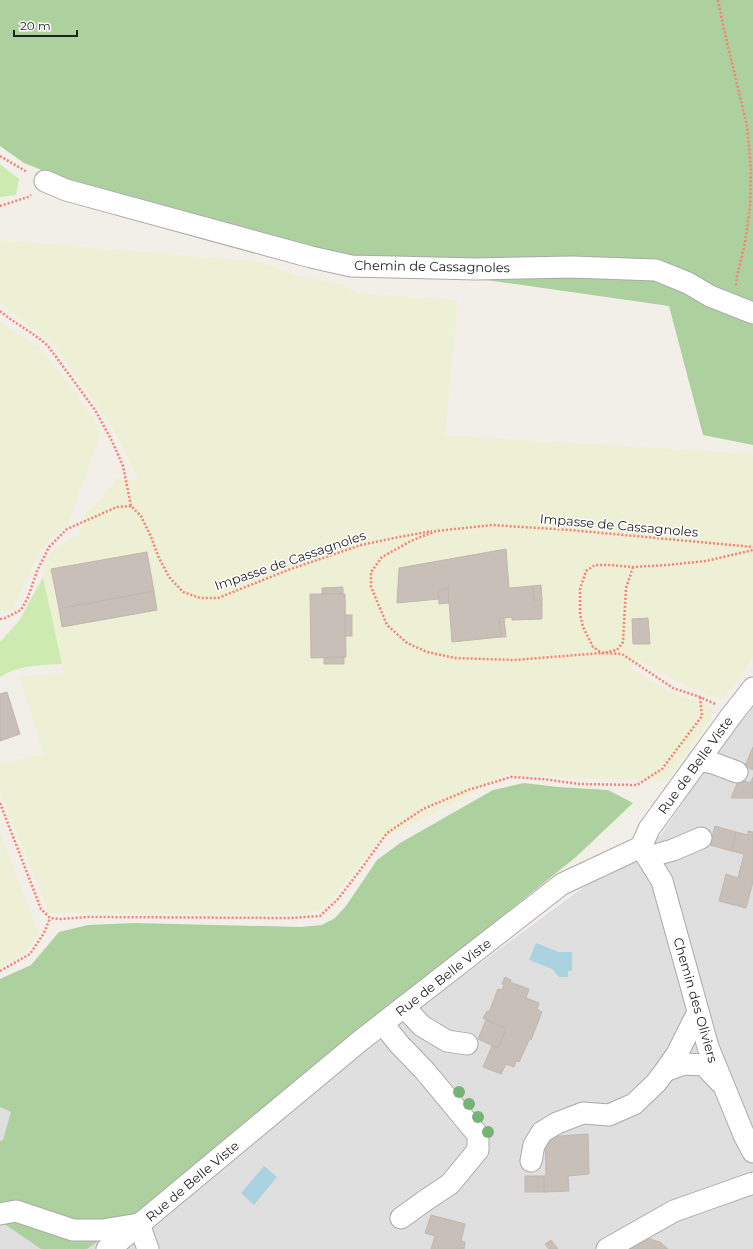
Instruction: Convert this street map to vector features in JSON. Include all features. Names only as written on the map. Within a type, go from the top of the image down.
[{"type":"street","name":"Chemin de Cassagnoles","points":[[44,181],[66,190],[311,257],[351,266],[477,269],[572,267],[656,270],[688,283],[710,296],[753,313]]},
{"type":"street","name":"Rue de Belle Viste","points":[[107,1249],[404,1007],[562,884],[644,852],[649,829],[753,688]]},
{"type":"street","points":[[699,760],[713,763],[737,772]]},
{"type":"street","points":[[644,852],[673,850],[701,838]]},
{"type":"street","name":"Chemin des Oliviers","points":[[644,852],[662,881],[708,1047],[744,1135],[753,1152]]},
{"type":"street","points":[[404,1007],[422,1026],[446,1041],[468,1044]]},
{"type":"street","points":[[531,1161],[534,1145],[542,1132],[557,1123],[583,1113],[609,1115],[634,1104],[656,1083],[677,1054],[698,1012]]},
{"type":"street","points":[[383,1024],[399,1044],[425,1071],[478,1135],[478,1150],[450,1184],[402,1218]]},
{"type":"street","points":[[665,1071],[684,1064],[704,1065],[724,1086]]},
{"type":"street","points":[[607,1249],[674,1211],[753,1183]]},
{"type":"street","points":[[0,1214],[16,1211],[73,1230],[102,1230],[139,1224],[148,1249]]},
{"type":"path","points":[[718,0],[747,126],[751,169],[750,208],[736,287]]},
{"type":"path","points":[[0,156],[44,181],[37,191],[28,197],[0,206]]},
{"type":"path","name":"Impasse de Cassagnoles","points":[[0,311],[48,346],[95,410],[112,440],[123,466],[131,506],[141,516],[158,556],[169,577],[183,592],[200,598],[218,598],[288,570],[361,545],[436,531],[492,525],[753,547]]},
{"type":"path","points":[[0,619],[21,610],[28,597],[37,571],[49,547],[67,529],[117,507],[131,506]]},
{"type":"path","name":"Impasse de Cassagnoles","points":[[436,531],[411,541],[382,557],[371,572],[371,588],[387,625],[406,643],[427,652],[461,658],[514,660],[602,653],[617,650],[623,642],[626,588],[633,567]]},
{"type":"path","points":[[602,653],[593,647],[588,639],[580,614],[580,589],[586,571],[595,565],[610,564],[633,567],[706,561],[753,550]]},
{"type":"path","name":"Impasse de Cassagnoles","points":[[602,653],[622,654],[673,688],[700,697],[725,709],[731,716]]},
{"type":"path","points":[[0,803],[41,910],[50,918],[290,918],[320,916],[338,899],[387,833],[423,809],[468,790],[511,777],[580,784],[638,785],[662,769],[702,716],[700,697]]},
{"type":"path","points":[[0,971],[30,954],[44,933],[50,918]]},
{"type":"shaded area","points":[[753,698],[753,1249],[0,1249],[0,1017],[246,1149],[346,1062],[592,881],[661,835]]},
{"type":"green space","points":[[0,0],[753,0],[753,445],[703,435],[669,306],[479,279],[360,258],[92,190],[24,163],[0,146]]},
{"type":"green space","points":[[0,164],[19,179],[16,195],[0,197]]},
{"type":"green space","points":[[0,240],[261,262],[292,274],[343,285],[356,293],[458,300],[445,435],[753,454],[753,658],[722,700],[689,687],[659,672],[642,661],[630,668],[667,691],[705,704],[712,710],[711,718],[706,727],[666,781],[504,775],[453,804],[380,840],[325,908],[306,915],[49,913],[0,792],[0,763],[44,754],[19,676],[65,674],[43,577],[45,562],[55,549],[78,535],[86,513],[101,499],[117,478],[139,481],[114,430],[54,345],[0,304]]},
{"type":"green space","points":[[0,322],[41,349],[73,389],[101,431],[68,525],[51,538],[39,552],[19,596],[11,609],[0,611]]},
{"type":"green space","points":[[43,577],[62,664],[38,665],[22,668],[0,677],[0,642],[19,621]]},
{"type":"green space","points":[[524,783],[608,790],[633,803],[576,857],[287,1089],[171,1188],[87,1249],[41,1249],[0,1221],[0,1141],[3,1140],[11,1112],[0,1107],[0,979],[31,965],[59,932],[88,925],[134,923],[301,927],[322,925],[335,918],[346,906],[377,860],[400,843],[493,790]]},
{"type":"green space","points":[[0,833],[39,934],[23,954],[0,968]]},
{"type":"water","points":[[536,943],[559,952],[572,952],[572,971],[568,971],[568,977],[559,977],[552,969],[529,960]]},
{"type":"water","points":[[264,1166],[277,1177],[254,1205],[241,1193]]},
{"type":"building","points":[[506,549],[509,588],[533,586],[534,600],[542,600],[542,619],[512,620],[512,617],[499,619],[501,637],[452,642],[448,589],[438,590],[439,599],[397,603],[399,568]]},
{"type":"building","points":[[147,552],[154,591],[59,609],[51,569]]},
{"type":"building","points":[[541,585],[542,600],[534,600],[533,586]]},
{"type":"building","points":[[343,587],[343,594],[322,594],[322,588]]},
{"type":"building","points":[[448,589],[449,603],[439,604],[438,590]]},
{"type":"building","points":[[154,591],[157,610],[62,627],[59,609]]},
{"type":"building","points":[[310,594],[345,594],[346,657],[311,658]]},
{"type":"building","points":[[345,615],[352,615],[352,636],[345,636]]},
{"type":"building","points":[[504,618],[506,637],[501,637],[499,619]]},
{"type":"building","points":[[648,618],[650,644],[633,644],[632,619]]},
{"type":"building","points":[[344,657],[344,664],[324,664],[324,658]]},
{"type":"building","points":[[7,692],[20,734],[0,741],[0,694]]},
{"type":"building","points":[[753,747],[753,770],[745,766]]},
{"type":"building","points":[[753,777],[753,798],[731,798],[739,779],[750,783]]},
{"type":"building","points":[[715,826],[736,832],[732,851],[710,845]]},
{"type":"building","points":[[748,831],[753,832],[753,882],[746,908],[719,901],[726,874],[738,878],[744,854],[732,851],[736,832],[748,835]]},
{"type":"building","points":[[505,977],[511,980],[510,982],[529,989],[526,998],[539,1003],[537,1009],[542,1012],[531,1040],[530,1038],[519,1062],[516,1061],[514,1067],[506,1064],[501,1074],[483,1067],[492,1046],[498,1048],[506,1029],[483,1018],[487,1011],[489,1012],[498,989],[502,990],[504,984],[502,984]]},
{"type":"building","points":[[486,1020],[506,1029],[498,1048],[478,1039]]},
{"type":"building","points":[[588,1134],[589,1174],[568,1176],[569,1191],[544,1192],[544,1176],[546,1176],[545,1137]]},
{"type":"building","points":[[525,1176],[544,1176],[544,1192],[525,1192]]},
{"type":"building","points":[[431,1215],[465,1224],[461,1241],[465,1242],[464,1249],[431,1249],[435,1236],[425,1233]]},
{"type":"building","points":[[647,1238],[660,1242],[668,1249],[625,1249]]},
{"type":"building","points":[[551,1240],[558,1249],[549,1249],[545,1244]]}]
